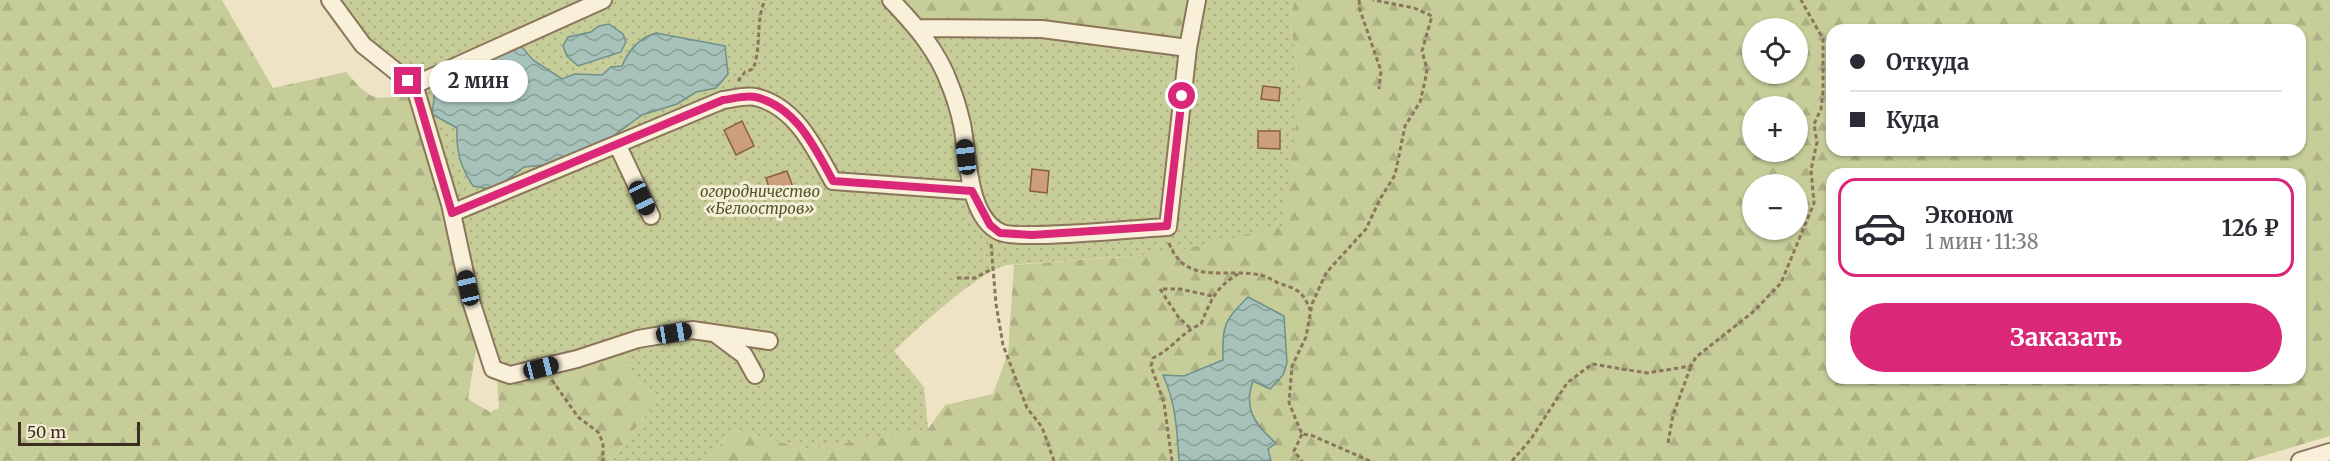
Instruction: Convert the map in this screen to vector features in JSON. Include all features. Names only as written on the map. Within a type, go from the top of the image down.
[{"type":"street","points":[[330,0],[363,45],[416,91],[452,213],[489,362],[493,369],[510,375],[621,346],[638,339],[692,330],[769,341]]},
{"type":"street","points":[[412,86],[603,0]]},
{"type":"street","points":[[891,0],[930,44],[950,83],[962,124],[972,191],[990,225],[1000,233],[1032,235],[1167,226],[1188,48],[1197,0]]},
{"type":"street","points":[[916,28],[1042,29],[1188,48]]},
{"type":"street","points":[[452,213],[723,100],[754,96],[784,109],[799,126],[833,181],[972,191]]},
{"type":"street","points":[[617,144],[651,216]]},
{"type":"street","points":[[713,333],[744,355],[755,375]]},
{"type":"street","points":[[2300,461],[2330,452]]},
{"type":"path","points":[[731,99],[733,87],[745,72],[753,69],[758,56],[759,25],[765,0]]},
{"type":"path","points":[[1359,0],[1381,71],[1379,89]]},
{"type":"path","points":[[1302,461],[1294,451],[1302,434],[1289,403],[1288,383],[1292,366],[1306,337],[1311,312],[1326,273],[1366,229],[1380,199],[1395,175],[1405,126],[1420,102],[1427,69],[1422,51],[1432,16],[1414,8],[1373,0]]},
{"type":"path","points":[[1668,443],[1673,415],[1695,357],[1753,312],[1780,283],[1814,203],[1811,170],[1817,142],[1814,124],[1821,109],[1823,92],[1823,39],[1801,0]]},
{"type":"path","points":[[990,225],[992,269],[1003,345],[1027,408],[1042,427],[1054,461]]},
{"type":"path","points":[[1167,226],[1169,244],[1174,256],[1186,266],[1209,273],[1263,276],[1295,288],[1305,296],[1311,312]]},
{"type":"path","points":[[957,278],[975,278],[992,269]]},
{"type":"path","points":[[1172,461],[1164,403],[1151,366],[1153,358],[1166,352],[1190,328],[1201,324],[1221,284],[1238,274]]},
{"type":"path","points":[[1190,328],[1179,318],[1160,289],[1180,289],[1213,296]]},
{"type":"path","points":[[1512,461],[1531,440],[1567,383],[1592,364],[1647,373],[1691,366]]},
{"type":"path","points":[[541,368],[578,417],[598,432],[603,443],[603,461]]},
{"type":"path","points":[[1302,434],[1311,435],[1370,461]]},
{"type":"green space","points":[[0,0],[222,0],[273,88],[346,72],[363,90],[376,97],[392,97],[416,91],[478,338],[468,399],[490,412],[499,408],[497,379],[620,346],[633,377],[659,398],[611,461],[0,461]]},
{"type":"green space","name":"огородничество «Белоостров»","points":[[331,0],[892,0],[920,28],[1188,43],[1197,0],[1294,0],[1290,23],[1301,90],[1282,226],[1163,254],[1006,265],[994,270],[948,302],[894,351],[924,387],[928,429],[808,449],[733,430],[705,461],[611,461],[659,398],[633,377],[622,350],[501,373],[416,91]]},
{"type":"green space","points":[[892,0],[1197,0],[1189,43],[920,28]]},
{"type":"green space","points":[[1294,0],[2330,0],[2330,436],[2246,461],[1271,461],[1268,449],[1275,442],[1254,420],[1249,410],[1252,378],[1268,310],[1248,297],[1222,339],[1223,360],[1184,376],[1164,376],[1177,428],[1179,461],[705,461],[733,430],[808,449],[928,429],[945,405],[993,394],[1008,353],[1014,265],[1163,254],[1301,90],[1290,23]]},
{"type":"water","points":[[609,24],[623,34],[626,42],[621,52],[578,66],[567,56],[563,46],[568,37],[591,32],[599,26]]},
{"type":"water","points":[[656,33],[725,46],[728,74],[716,88],[696,92],[677,104],[642,115],[605,142],[544,165],[524,167],[503,183],[490,189],[473,186],[460,158],[457,128],[432,114],[436,84],[489,57],[521,46],[533,60],[562,79],[575,74],[602,75],[611,67],[622,66],[635,45]]},
{"type":"water","points":[[1248,297],[1284,316],[1287,363],[1283,375],[1270,389],[1253,381],[1249,400],[1257,423],[1276,443],[1268,449],[1271,461],[1179,461],[1173,407],[1163,375],[1184,376],[1223,360],[1226,324]]},
{"type":"building","points":[[1263,86],[1280,88],[1279,101],[1261,99]]},
{"type":"building","points":[[742,121],[754,146],[736,155],[724,130]]},
{"type":"building","points":[[1258,131],[1280,131],[1280,149],[1258,148]]},
{"type":"building","points":[[1032,169],[1049,171],[1047,193],[1030,191]]},
{"type":"building","points":[[787,171],[793,187],[771,194],[766,178]]},
{"type":"route","points":[[408,81],[416,91],[452,213],[723,100],[754,96],[784,109],[799,126],[833,181],[846,184],[972,191],[990,225],[1000,233],[1032,235],[1167,226],[1182,96]]}]
